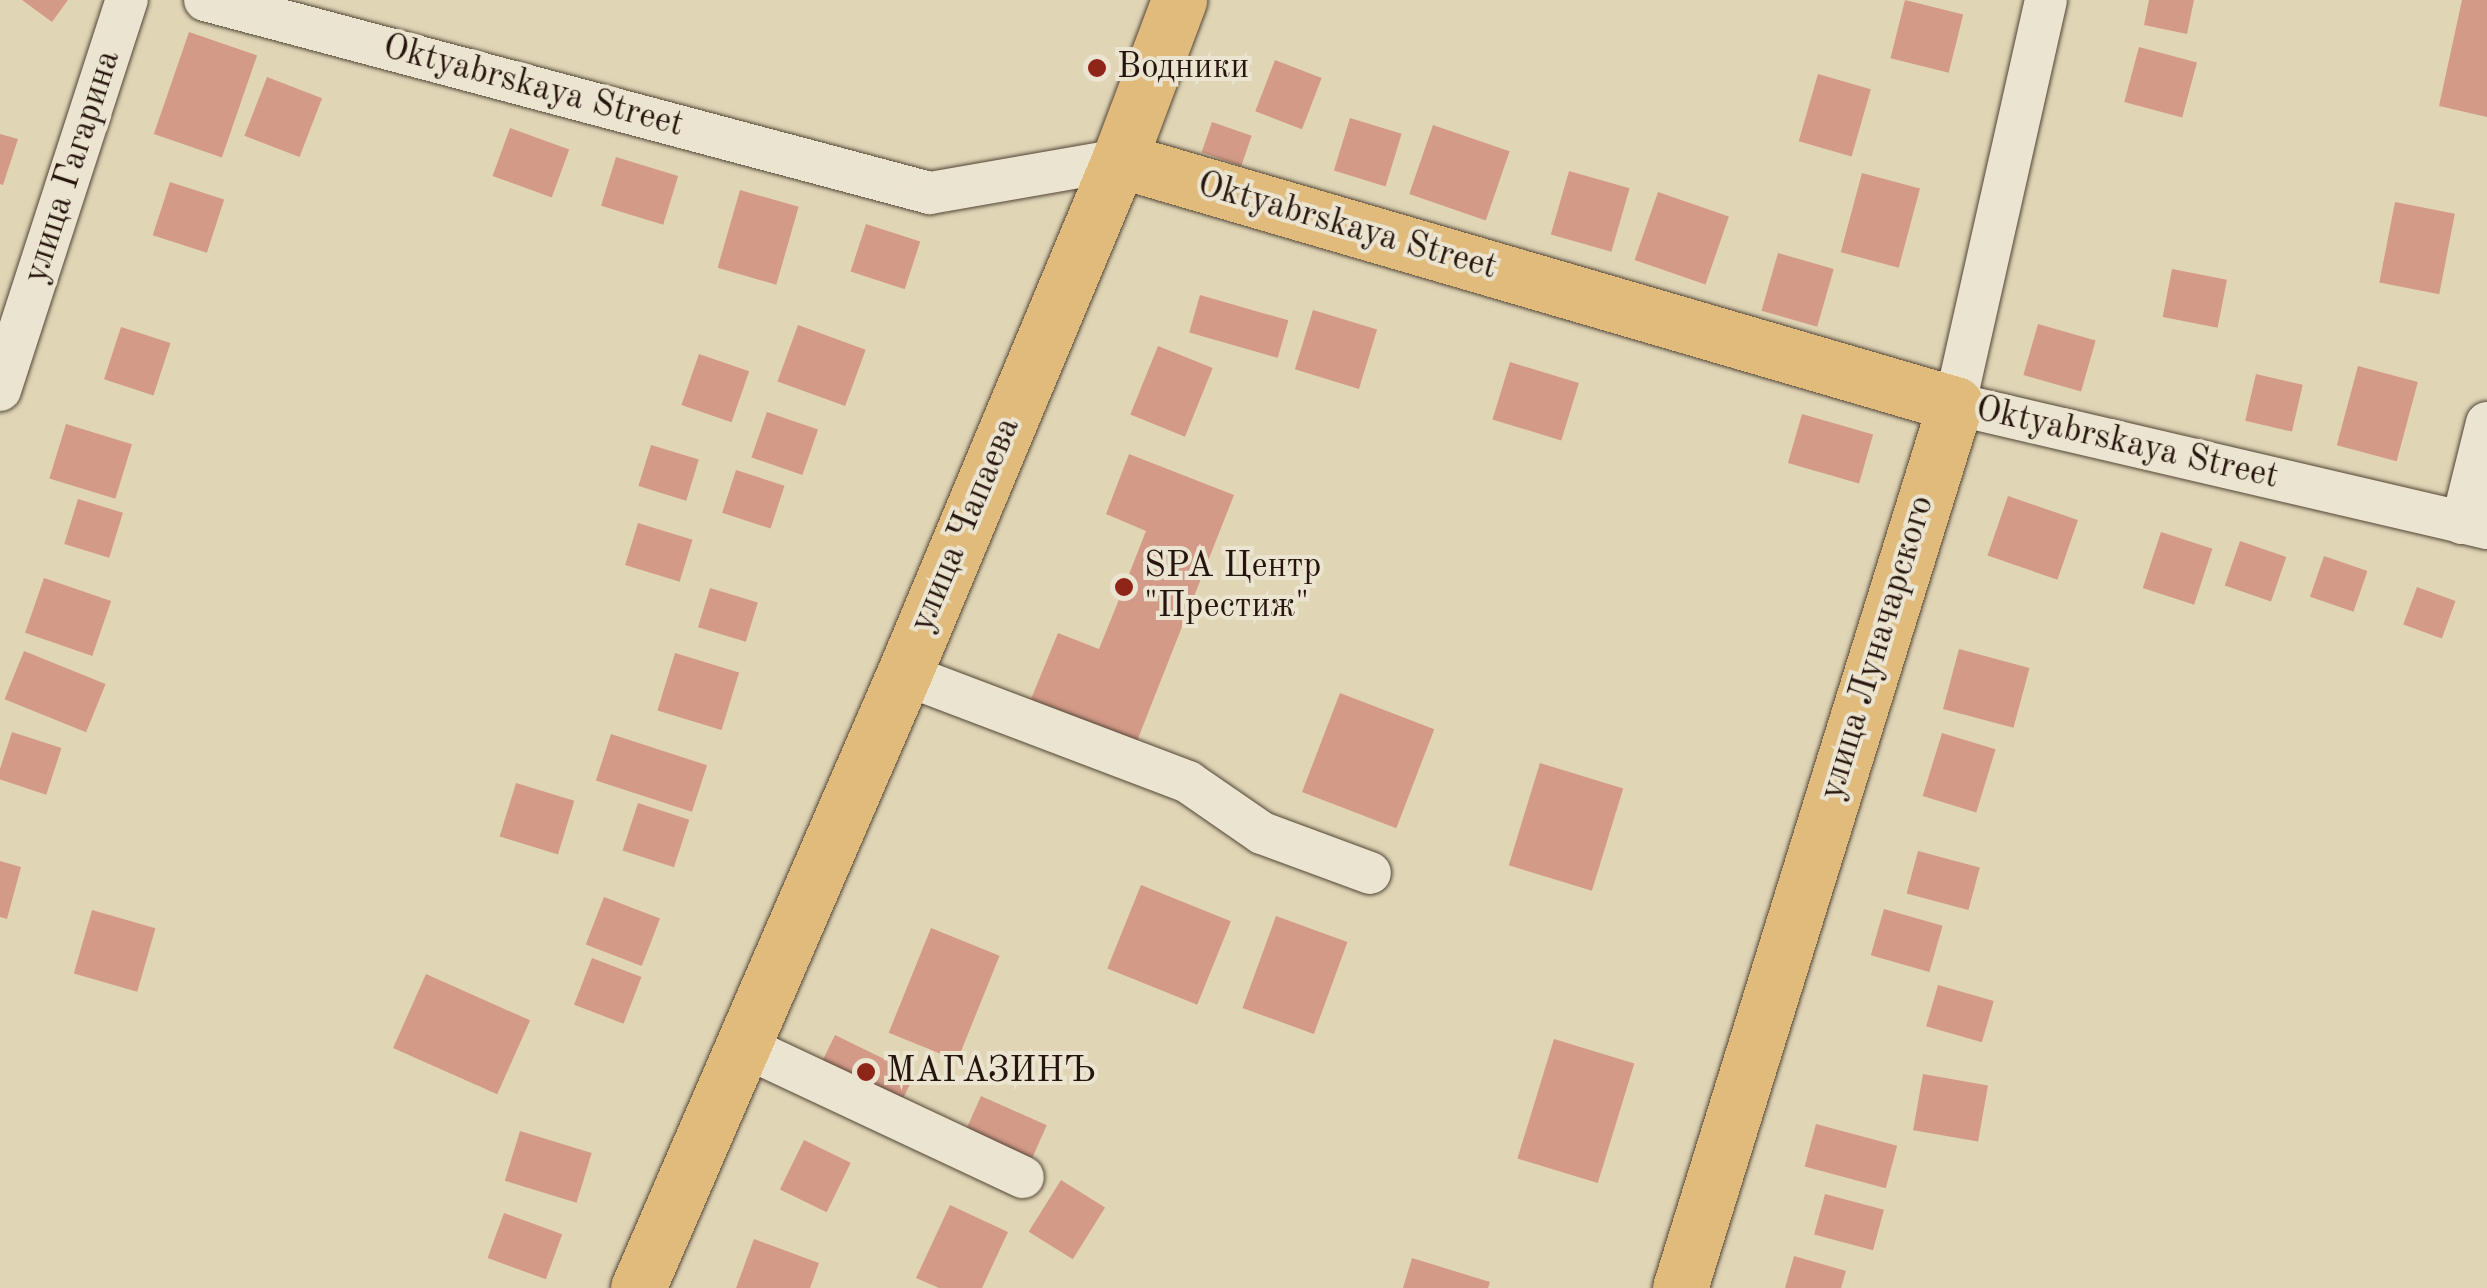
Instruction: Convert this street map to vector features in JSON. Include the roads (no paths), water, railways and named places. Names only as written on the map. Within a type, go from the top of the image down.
[{"type":"main road","name":"улица Чапаева","points":[[638,1288],[904,674],[1119,160],[1179,0]]},
{"type":"main road","name":"Oktyabrskaya Street","points":[[1119,160],[1955,404]]},
{"type":"main road","name":"улица Луначарского","points":[[1680,1288],[1955,404]]},
{"type":"street","name":"улица Гагарина","points":[[0,390],[127,0]]},
{"type":"street","name":"Oktyabrskaya Street","points":[[205,0],[930,193],[1119,160]]},
{"type":"street","name":"улица Луначарского","points":[[1955,404],[2046,0]]},
{"type":"street","name":"Oktyabrskaya Street","points":[[1955,404],[2475,526]]},
{"type":"street","points":[[2475,526],[2487,423]]},
{"type":"street","points":[[904,674],[1188,782],[1262,833],[1370,874]]},
{"type":"street","points":[[743,1046],[1023,1177]]},
{"type":"place","name":"Водники","points":[[1097,68]]},
{"type":"place","name":"SPA Центр \"Престиж\"","points":[[1124,587]]},
{"type":"place","name":"МАГАЗИНЪ","points":[[866,1072]]}]
